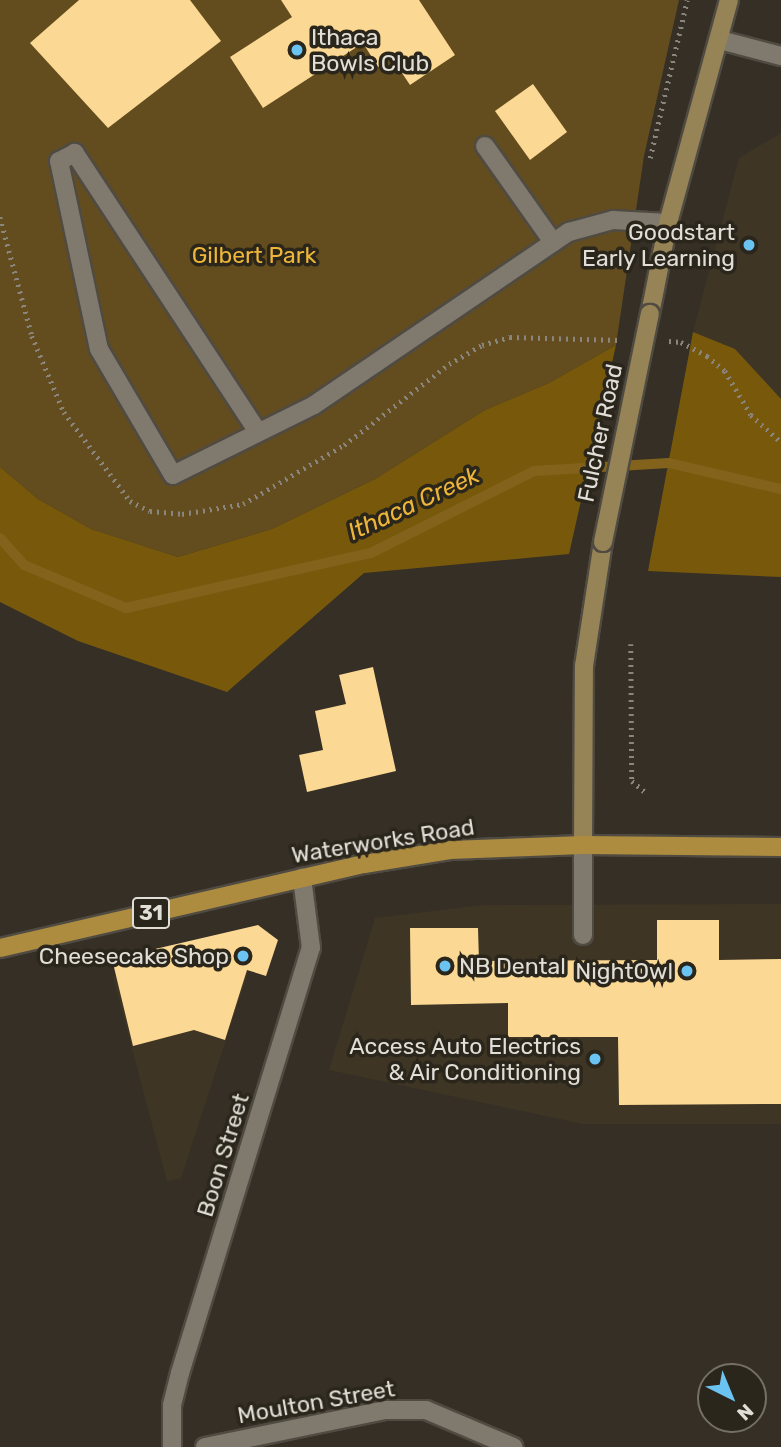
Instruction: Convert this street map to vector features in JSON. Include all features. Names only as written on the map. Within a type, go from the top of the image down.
[{"type":"main road","name":"Waterworks Road","points":[[0,948],[302,878],[450,850],[583,845],[781,847]]},
{"type":"street","name":"Fulcher Road","points":[[583,845],[584,666],[603,542],[668,223],[729,0]]},
{"type":"street","points":[[720,40],[781,56]]},
{"type":"street","points":[[485,146],[553,242]]},
{"type":"street","points":[[258,432],[75,153],[59,160],[99,349],[173,475],[314,405],[553,242],[589,224],[613,220],[668,223]]},
{"type":"street","points":[[583,845],[583,935]]},
{"type":"street","name":"Boon Street","points":[[172,1447],[172,1405],[180,1373],[311,948],[313,936],[302,878]]},
{"type":"street","name":"Moulton Street","points":[[205,1447],[385,1410],[426,1410],[513,1447]]},
{"type":"path","points":[[650,158],[687,0]]},
{"type":"path","points":[[631,644],[632,781],[644,791]]},
{"type":"shaded area","name":"Goodstart Early Learning","points":[[781,133],[781,399],[736,350],[693,332],[739,158]]},
{"type":"shaded area","points":[[693,332],[735,349],[781,399],[781,577],[648,571]]},
{"type":"shaded area","points":[[616,345],[569,554],[364,573],[227,692],[78,641],[0,602],[0,467],[38,499],[91,529],[178,557],[272,529],[375,479],[485,410],[549,383]]},
{"type":"shaded area","points":[[781,904],[781,1124],[583,1124],[329,1070],[375,918],[483,905]]},
{"type":"shaded area","points":[[248,943],[255,951],[181,1178],[167,1181],[113,977]]},
{"type":"green space","name":"Gilbert Park","points":[[0,0],[679,0],[644,156],[616,345],[549,383],[485,410],[375,479],[272,529],[178,557],[91,529],[38,499],[0,467]]},
{"type":"building","points":[[79,0],[190,0],[221,41],[108,128],[30,43]]},
{"type":"building","name":"Ithaca Bowls Club","points":[[281,0],[419,0],[455,55],[410,85],[392,58],[378,67],[363,43],[263,108],[230,57],[292,17]]},
{"type":"building","points":[[533,84],[567,132],[530,160],[495,111]]},
{"type":"building","points":[[373,667],[396,771],[307,792],[299,755],[323,750],[315,711],[346,704],[339,675]]},
{"type":"building","points":[[657,920],[719,920],[719,960],[781,959],[781,1104],[619,1105],[618,1037],[508,1037],[508,1003],[411,1005],[410,928],[478,928],[479,961],[657,960]]},
{"type":"building","points":[[258,925],[278,940],[266,976],[247,970],[225,1040],[194,1030],[133,1046],[112,959]]},
{"type":"waterway","name":"Ithaca Creek","points":[[0,538],[24,565],[126,608],[371,553],[534,471],[669,463],[781,489]]},
{"type":"place","name":"Ithaca Bowls Club","points":[[297,50]]},
{"type":"place","name":"Goodstart Early Learning","points":[[749,245]]},
{"type":"place","name":"Cheesecake Shop","points":[[243,956]]},
{"type":"place","name":"NB Dental","points":[[445,966]]},
{"type":"place","name":"NightOwl","points":[[687,971]]},
{"type":"place","name":"Access Auto Electrics & Air Conditioning","points":[[595,1059]]}]
